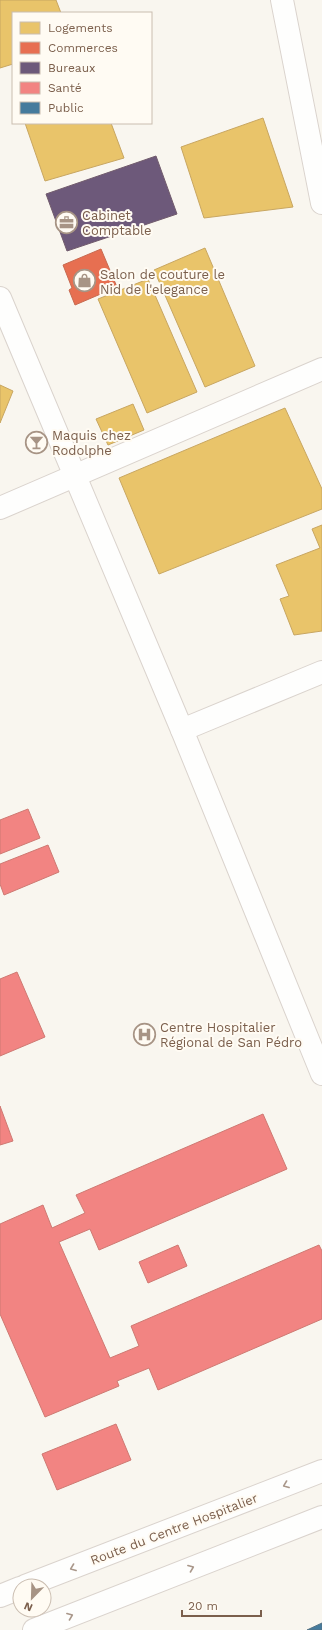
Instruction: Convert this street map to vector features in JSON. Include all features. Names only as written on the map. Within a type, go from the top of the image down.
[{"type":"street","points":[[282,0],[322,202]]},
{"type":"street","points":[[0,298],[182,730],[322,1074]]},
{"type":"street","points":[[0,508],[322,369]]},
{"type":"street","points":[[182,730],[322,672]]},
{"type":"street","name":"Route du Centre Hospitalier","points":[[46,1578],[322,1471]]},
{"type":"street","points":[[34,1630],[322,1517]]},
{"type":"street","points":[[0,1596],[12,1591]]},
{"type":"building: Logements","points":[[0,0],[56,0],[61,12],[12,12],[12,64],[0,68]]},
{"type":"building: Logements","points":[[263,118],[293,207],[204,218],[181,147]]},
{"type":"building: Logements","points":[[25,124],[111,124],[124,158],[45,181]]},
{"type":"building: Logements","points":[[205,248],[255,366],[205,387],[154,270]]},
{"type":"building: Logements","points":[[148,279],[197,392],[147,413],[98,299]]},
{"type":"building: Logements","points":[[0,385],[13,391],[0,423]]},
{"type":"building: Logements","points":[[133,404],[144,430],[108,445],[96,419]]},
{"type":"building: Logements","points":[[285,408],[322,489],[322,509],[159,574],[119,478]]},
{"type":"building: Logements","points":[[322,525],[322,631],[294,635],[280,599],[289,596],[276,565],[320,548],[312,529]]},
{"type":"building: Commerces","points":[[101,249],[117,287],[75,305],[69,290],[72,288],[63,265]]},
{"type":"building: Bureaux","points":[[156,156],[177,214],[67,251],[46,194]]},
{"type":"building: Santé","points":[[28,809],[40,838],[0,854],[0,820]]},
{"type":"building: Santé","points":[[48,845],[59,872],[4,895],[0,884],[0,864]]},
{"type":"building: Santé","points":[[17,972],[45,1037],[0,1056],[0,979]]},
{"type":"building: Santé","points":[[0,1106],[13,1141],[0,1145]]},
{"type":"building: Santé","points":[[263,1114],[287,1169],[99,1250],[90,1229],[59,1242],[110,1358],[139,1346],[131,1326],[319,1245],[322,1251],[322,1319],[158,1390],[149,1368],[117,1381],[119,1386],[45,1417],[0,1314],[0,1224],[43,1205],[52,1228],[85,1213],[76,1195]]},
{"type":"building: Santé","points":[[178,1245],[187,1266],[148,1283],[139,1262]]},
{"type":"building: Santé","points":[[116,1424],[131,1460],[57,1490],[42,1454]]},
{"type":"building: Public","points":[[322,1623],[322,1630],[307,1630]]},
{"type":"place","name":"Cabinet Comptable","points":[[67,222]]},
{"type":"place","name":"Salon de couture le Nid de l'elegance","points":[[84,281]]},
{"type":"place","name":"Maquis chez Rodolphe","points":[[36,442]]},
{"type":"place","name":"Centre Hospitalier Régional de San Pédro","points":[[145,1034]]}]
